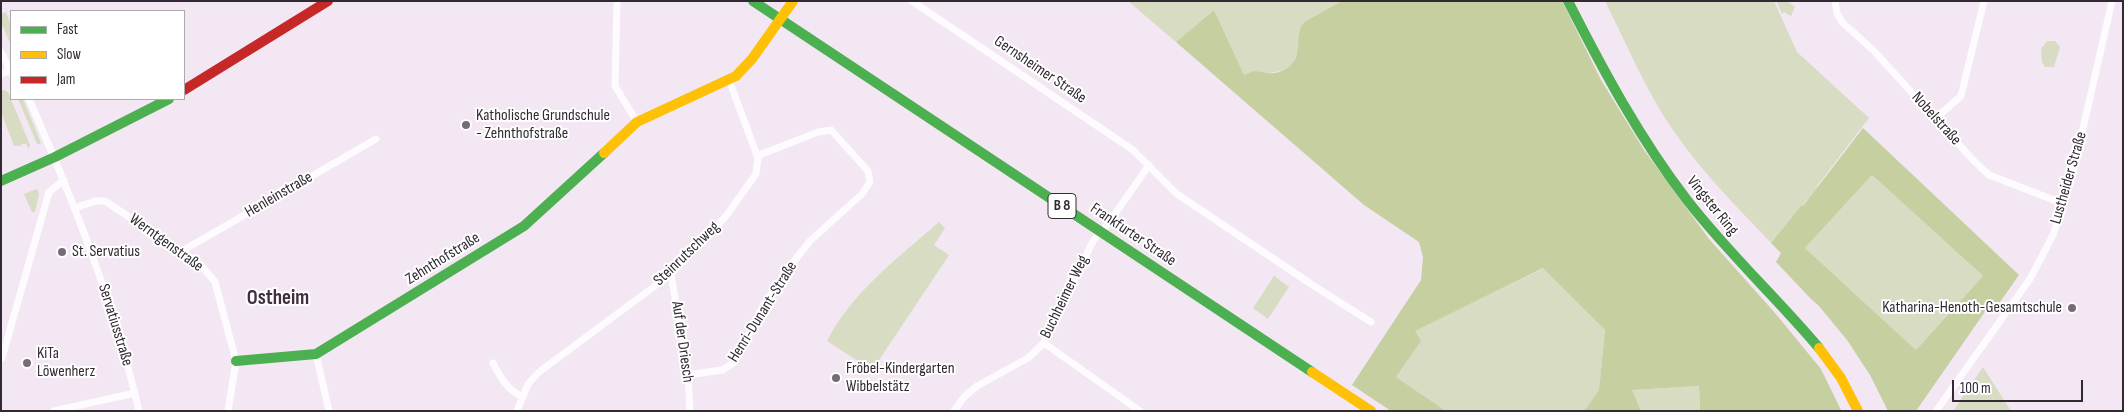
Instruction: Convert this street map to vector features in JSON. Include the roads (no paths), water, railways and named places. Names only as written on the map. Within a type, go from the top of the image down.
[{"type":"main road","points":[[185,89],[328,1]]},
{"type":"main road","name":"Frankfurter Straße","points":[[753,1],[1371,411]]},
{"type":"main road","points":[[780,19],[793,1]]},
{"type":"main road","name":"Vingster Ring","points":[[1568,1],[1596,56],[1650,150],[1730,251],[1804,330],[1837,372],[1858,411]]},
{"type":"main road","name":"Zehnthofstraße","points":[[236,361],[316,354],[524,226],[637,122],[729,80],[743,71],[780,19]]},
{"type":"main road","points":[[1,181],[55,157],[167,100]]},
{"type":"street","points":[[617,1],[615,86],[637,122]]},
{"type":"street","name":"Gernsheimer Straße","points":[[912,1],[1134,150],[1177,194],[1371,322]]},
{"type":"street","name":"Nobelstraße","points":[[1835,1],[1837,13],[1842,22],[1863,40],[1974,161],[1989,174],[2064,204]]},
{"type":"street","points":[[1936,118],[1961,96],[1984,1]]},
{"type":"street","name":"Lustheider Straße","points":[[1936,411],[2030,279],[2052,235],[2064,204],[2094,86],[2112,1]]},
{"type":"street","points":[[1,52],[10,72],[1,74]]},
{"type":"street","points":[[729,80],[757,156]]},
{"type":"street","name":"Servatiusstraße","points":[[29,100],[75,208],[119,331],[139,411]]},
{"type":"street","name":"Henri-Dunant-Straße","points":[[688,375],[722,370],[735,362],[764,304],[794,260],[830,222],[868,187],[870,182],[868,171],[831,130],[818,132],[757,156]]},
{"type":"street","name":"Henleinstraße","points":[[182,250],[376,139]]},
{"type":"street","name":"Steinrutschweg","points":[[518,411],[528,384],[539,372],[671,274],[714,231],[756,174],[757,156]]},
{"type":"street","points":[[1101,232],[1149,165]]},
{"type":"street","points":[[2,358],[49,192],[64,180]]},
{"type":"street","name":"Werntgenstraße","points":[[75,208],[95,201],[105,201],[182,250],[201,265],[215,282],[236,361],[228,411]]},
{"type":"street","name":"Buchheimer Weg","points":[[954,411],[964,397],[977,386],[1028,358],[1044,343],[1093,241],[1101,232]]},
{"type":"street","name":"Auf der Driesch","points":[[671,274],[688,375],[690,411]]},
{"type":"street","points":[[1044,343],[1140,411]]},
{"type":"street","points":[[316,354],[329,411]]},
{"type":"street","points":[[493,363],[505,385],[523,397]]},
{"type":"street","points":[[54,411],[134,393]]},
{"type":"place","name":"Katholische Grundschule - Zehnthofstraße","points":[[466,125]]},
{"type":"place","name":"St. Servatius","points":[[62,252]]},
{"type":"place","name":"Katharina-Henoth-Gesamtschule","points":[[2072,308]]},
{"type":"place","name":"KiTa Löwenherz","points":[[27,363]]},
{"type":"place","name":"Fröbel-Kindergarten Wibbelstätz","points":[[836,378]]},
{"type":"district","name":"Ostheim","points":[[278,299]]}]
